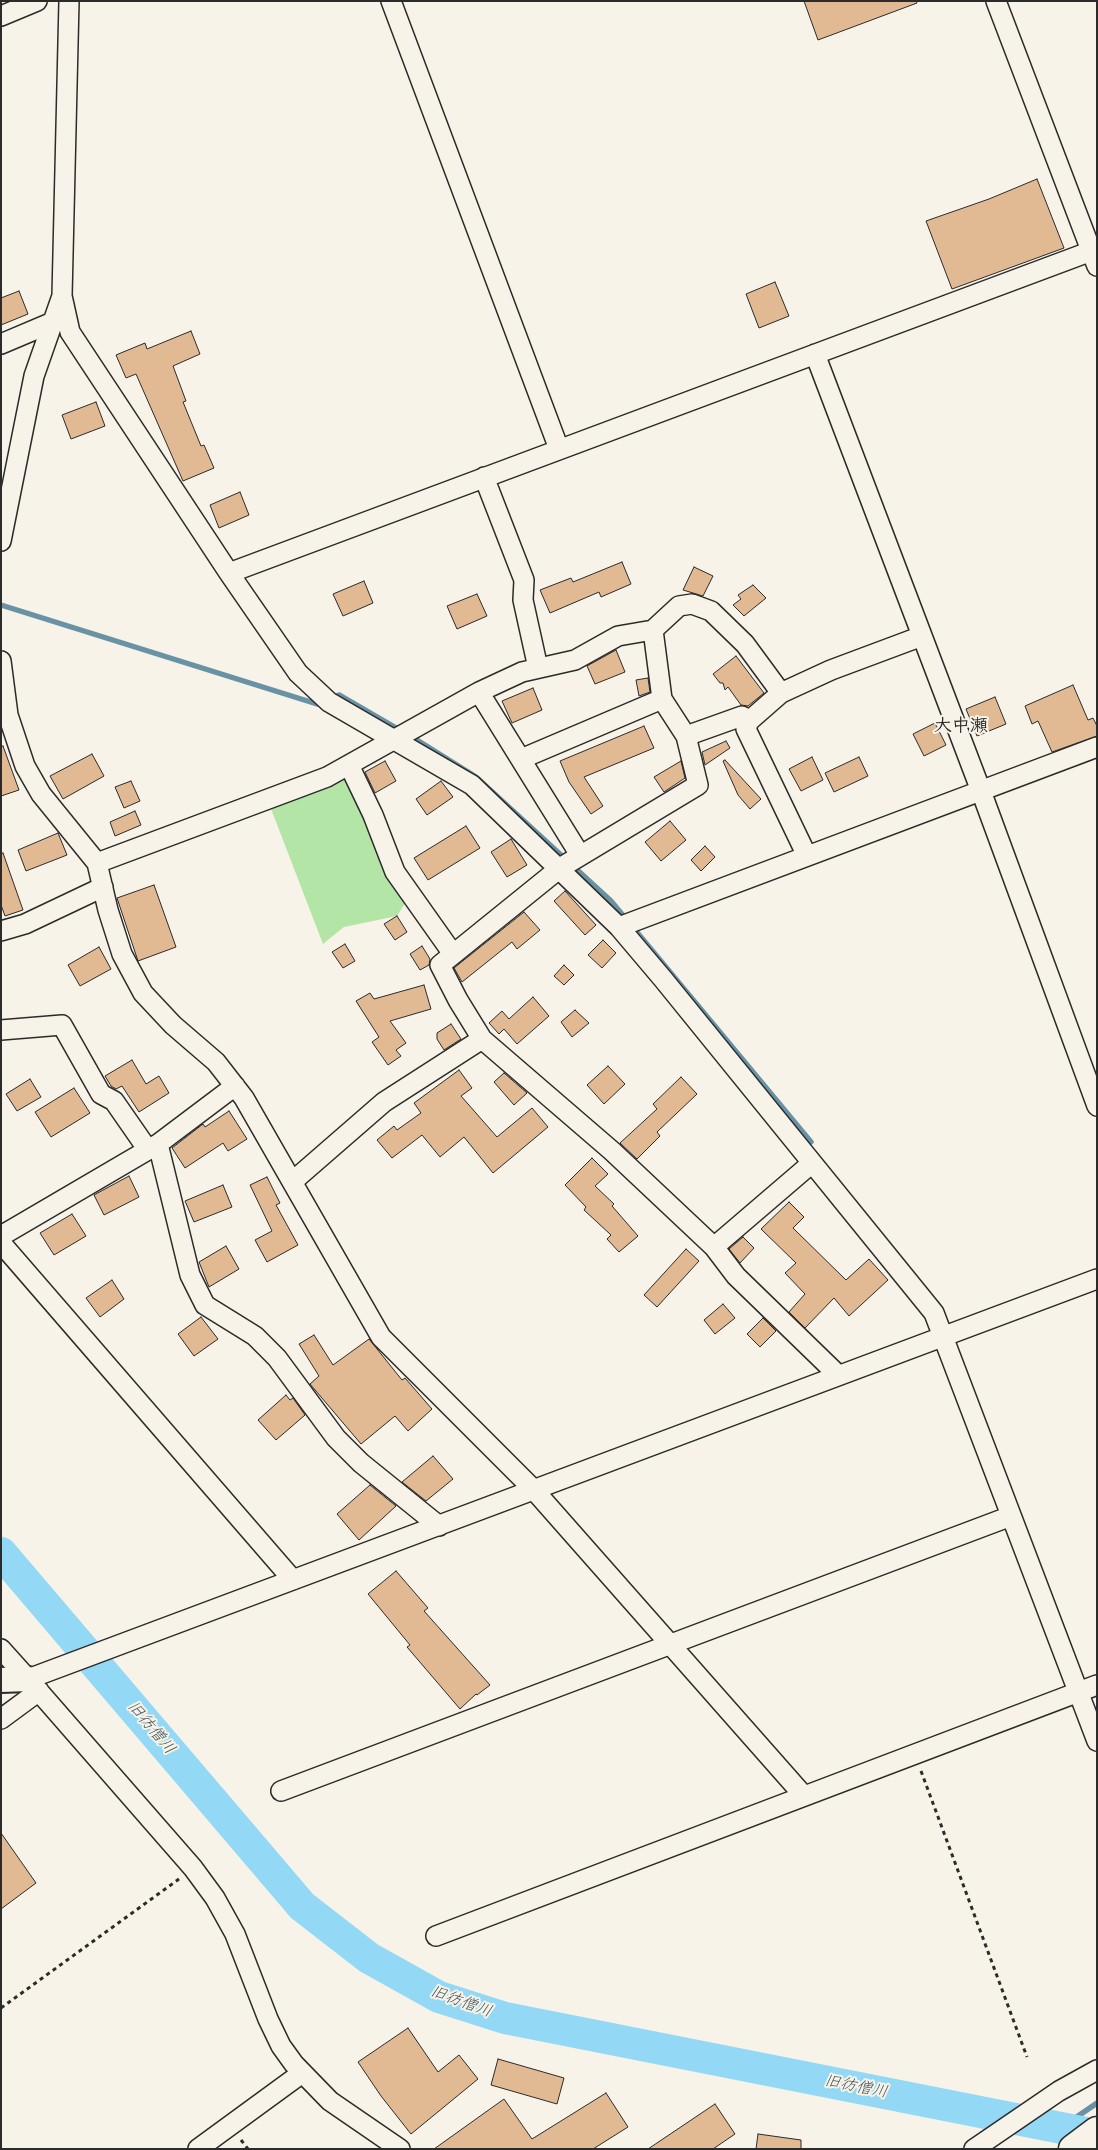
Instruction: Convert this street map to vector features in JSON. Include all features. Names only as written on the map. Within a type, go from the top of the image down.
[{"type":"highway","points":[[1073,2149],[1097,2131]]},
{"type":"street","points":[[1,16],[37,1]]},
{"type":"street","points":[[69,1],[62,296],[70,332],[229,573],[298,672],[329,702],[472,784],[560,868],[633,942],[934,1313],[1097,1741]]},
{"type":"street","points":[[391,1],[559,449]]},
{"type":"street","points":[[229,573],[815,354],[1095,255],[996,1]]},
{"type":"street","points":[[1,541],[34,376],[62,296]]},
{"type":"street","points":[[1,344],[53,322]]},
{"type":"street","points":[[815,354],[981,791],[1097,1106]]},
{"type":"street","points":[[484,477],[524,580],[524,600],[538,668]]},
{"type":"street","points":[[97,863],[327,777],[479,692],[522,672],[575,660],[618,636],[653,630],[679,606],[692,604],[711,612],[745,644],[781,693]]},
{"type":"street","points":[[653,630],[662,699],[686,736],[698,784],[580,854],[560,868],[440,965],[458,1000],[482,1039],[612,1151],[714,1247],[736,1276],[838,1375]]},
{"type":"street","points":[[807,856],[746,729],[749,721],[781,693],[831,670],[922,636]]},
{"type":"street","points":[[1,661],[5,716],[25,766],[41,794],[97,863],[108,910],[122,954],[143,994],[172,1025],[216,1062],[244,1098],[381,1338],[534,1490],[804,1796]]},
{"type":"street","points":[[479,692],[580,854]]},
{"type":"street","points":[[521,760],[662,699]]},
{"type":"street","points":[[686,736],[742,716],[749,721]]},
{"type":"street","points":[[618,927],[1097,747]]},
{"type":"street","points":[[349,765],[374,815],[395,872],[453,954]]},
{"type":"street","points":[[1,931],[25,924],[102,887]]},
{"type":"street","points":[[1,1030],[62,1025],[101,1094],[114,1102],[153,1147],[190,1275],[205,1305],[255,1336],[278,1358],[336,1438],[361,1463],[439,1526]]},
{"type":"street","points":[[292,1182],[384,1102],[482,1039]]},
{"type":"street","points":[[1,1236],[153,1147],[235,1086]]},
{"type":"street","points":[[714,1247],[812,1163]]},
{"type":"street","points":[[1,1243],[294,1580]]},
{"type":"street","points":[[1,1719],[33,1685],[294,1580],[943,1335],[1097,1279]]},
{"type":"street","points":[[281,1791],[1011,1516]]},
{"type":"street","points":[[1,1649],[193,1868],[225,1914],[281,2046],[302,2073],[330,2101],[400,2149]]},
{"type":"street","points":[[1,1680],[33,1685]]},
{"type":"street","points":[[436,1936],[1097,1685]]},
{"type":"street","points":[[974,2149],[1082,2076],[1097,2070]]},
{"type":"street","points":[[198,2149],[302,2073]]},
{"type":"path","points":[[915,1754],[1027,2057]]},
{"type":"path","points":[[1,2008],[193,1868]]},
{"type":"green space","points":[[350,771],[410,895],[397,916],[344,927],[323,944],[268,801]]},
{"type":"building","points":[[804,1],[916,1],[917,3],[818,40]]},
{"type":"building","points":[[1037,179],[1064,248],[952,289],[926,221],[989,199]]},
{"type":"building","points":[[775,282],[789,316],[759,328],[746,294]]},
{"type":"building","points":[[19,291],[28,314],[1,325],[1,298]]},
{"type":"building","points":[[191,331],[200,354],[173,366],[186,401],[183,402],[201,446],[204,445],[214,468],[183,481],[136,374],[126,378],[116,355],[145,343],[147,349]]},
{"type":"building","points":[[96,402],[105,426],[71,439],[62,415]]},
{"type":"building","points":[[240,492],[249,515],[219,528],[210,505]]},
{"type":"building","points":[[622,562],[631,584],[601,597],[599,592],[550,613],[540,590],[571,578],[573,582]]},
{"type":"building","points":[[694,567],[713,576],[703,596],[683,590]]},
{"type":"building","points":[[364,581],[373,603],[343,616],[333,594]]},
{"type":"building","points":[[753,585],[766,598],[744,616],[733,605],[741,599],[738,595]]},
{"type":"building","points":[[477,594],[487,616],[457,629],[447,606]]},
{"type":"building","points":[[616,650],[625,672],[595,684],[587,666]]},
{"type":"building","points":[[736,656],[764,693],[748,706],[741,705],[728,687],[725,690],[723,683],[720,683],[713,674]]},
{"type":"building","points":[[648,678],[650,692],[639,696],[636,680]]},
{"type":"building","points":[[1073,685],[1088,720],[1093,718],[1097,726],[1097,736],[1052,752],[1038,721],[1032,724],[1025,706]]},
{"type":"building","points":[[533,688],[542,710],[512,723],[502,701]]},
{"type":"building","points":[[995,697],[1006,724],[977,736],[966,709]]},
{"type":"building","points":[[935,723],[946,745],[924,756],[913,734]]},
{"type":"building","points":[[644,726],[654,748],[584,777],[603,806],[591,814],[569,782],[560,761]]},
{"type":"building","points":[[726,741],[730,748],[705,765],[702,752]]},
{"type":"building","points":[[3,746],[19,790],[1,796],[1,747]]},
{"type":"building","points":[[92,754],[104,776],[63,799],[50,776]]},
{"type":"building","points":[[812,757],[823,780],[801,791],[789,769]]},
{"type":"building","points":[[859,757],[868,776],[834,792],[825,773]]},
{"type":"building","points":[[725,760],[761,799],[750,809],[738,795],[723,761]]},
{"type":"building","points":[[385,761],[396,781],[375,793],[365,772]]},
{"type":"building","points":[[681,761],[685,778],[664,792],[654,777]]},
{"type":"building","points":[[131,781],[140,801],[124,808],[115,787]]},
{"type":"building","points":[[441,781],[453,797],[427,815],[416,799]]},
{"type":"building","points":[[135,811],[141,825],[115,836],[110,822]]},
{"type":"building","points":[[670,821],[686,840],[661,861],[645,842]]},
{"type":"building","points":[[466,826],[480,848],[428,880],[414,858]]},
{"type":"building","points":[[58,833],[67,855],[26,871],[18,850]]},
{"type":"building","points":[[511,839],[527,865],[507,877],[491,852]]},
{"type":"building","points":[[705,846],[715,857],[701,871],[691,860]]},
{"type":"building","points":[[3,853],[23,910],[5,916],[1,905],[1,854]]},
{"type":"building","points":[[154,885],[176,947],[138,961],[117,898]]},
{"type":"building","points":[[565,891],[596,925],[585,935],[554,901]]},
{"type":"building","points":[[524,912],[540,930],[517,949],[512,942],[462,982],[454,968]]},
{"type":"building","points":[[397,916],[407,932],[395,940],[384,924]]},
{"type":"building","points":[[603,940],[616,953],[602,968],[588,955]]},
{"type":"building","points":[[345,944],[355,961],[343,968],[332,952]]},
{"type":"building","points":[[422,946],[430,959],[429,965],[420,970],[410,954]]},
{"type":"building","points":[[99,947],[111,969],[80,986],[68,965]]},
{"type":"building","points":[[564,965],[574,975],[564,985],[554,976]]},
{"type":"building","points":[[424,985],[431,1009],[390,1021],[406,1043],[396,1050],[401,1056],[388,1065],[372,1042],[379,1037],[356,1001],[370,993],[374,999]]},
{"type":"building","points":[[533,997],[549,1016],[517,1044],[504,1029],[499,1034],[489,1023],[502,1011],[509,1019]]},
{"type":"building","points":[[575,1010],[589,1023],[572,1037],[561,1022]]},
{"type":"building","points":[[451,1024],[461,1039],[444,1050],[437,1039],[437,1033]]},
{"type":"building","points":[[132,1060],[146,1084],[159,1076],[169,1093],[139,1112],[122,1086],[116,1089],[111,1086],[105,1076]]},
{"type":"building","points":[[608,1066],[625,1084],[604,1104],[587,1085]]},
{"type":"building","points":[[459,1070],[472,1088],[461,1096],[497,1137],[532,1108],[548,1127],[493,1173],[464,1137],[440,1157],[422,1135],[392,1158],[377,1140],[394,1126],[397,1130],[421,1113],[414,1103]]},
{"type":"building","points":[[504,1073],[527,1093],[514,1105],[494,1082]]},
{"type":"building","points":[[681,1077],[697,1094],[657,1132],[660,1136],[637,1159],[620,1143],[657,1109],[653,1104]]},
{"type":"building","points":[[30,1079],[41,1097],[17,1111],[6,1094]]},
{"type":"building","points":[[74,1088],[90,1113],[51,1137],[35,1112]]},
{"type":"building","points":[[229,1111],[247,1139],[228,1151],[223,1143],[185,1168],[172,1148],[203,1124],[205,1127]]},
{"type":"building","points":[[592,1158],[608,1174],[595,1186],[614,1204],[612,1206],[638,1236],[619,1252],[607,1239],[611,1235],[584,1210],[586,1207],[565,1185]]},
{"type":"building","points":[[129,1176],[139,1197],[104,1215],[94,1195]]},
{"type":"building","points":[[267,1177],[280,1203],[276,1205],[298,1245],[267,1262],[255,1240],[272,1231],[250,1185]]},
{"type":"building","points":[[223,1185],[232,1207],[194,1222],[185,1201]]},
{"type":"building","points":[[789,1202],[804,1217],[793,1228],[846,1280],[869,1259],[888,1280],[849,1316],[834,1298],[805,1328],[789,1312],[805,1294],[785,1273],[796,1263],[761,1229]]},
{"type":"building","points":[[72,1214],[86,1236],[54,1255],[40,1233]]},
{"type":"building","points":[[743,1237],[754,1248],[740,1263],[729,1249]]},
{"type":"building","points":[[226,1246],[239,1269],[209,1287],[199,1262]]},
{"type":"building","points":[[686,1249],[699,1261],[657,1307],[644,1295]]},
{"type":"building","points":[[112,1280],[124,1299],[100,1317],[86,1298]]},
{"type":"building","points":[[723,1304],[735,1318],[715,1334],[704,1320]]},
{"type":"building","points":[[201,1317],[218,1339],[194,1356],[178,1334]]},
{"type":"building","points":[[763,1318],[776,1331],[760,1347],[747,1334]]},
{"type":"building","points":[[314,1335],[333,1365],[369,1339],[402,1380],[405,1378],[432,1409],[408,1431],[395,1416],[361,1444],[310,1384],[319,1376],[299,1344]]},
{"type":"building","points":[[286,1395],[290,1400],[293,1398],[305,1415],[276,1440],[258,1420]]},
{"type":"building","points":[[433,1456],[453,1479],[426,1501],[402,1482]]},
{"type":"building","points":[[370,1485],[396,1506],[359,1540],[337,1514]]},
{"type":"building","points":[[396,1571],[428,1608],[424,1611],[490,1685],[476,1694],[460,1709],[407,1647],[410,1645],[368,1594]]},
{"type":"building","points":[[1,1833],[36,1883],[1,1909]]},
{"type":"building","points":[[408,2028],[438,2072],[459,2055],[478,2079],[411,2134],[381,2096],[358,2062]]},
{"type":"building","points":[[498,2059],[564,2078],[557,2104],[491,2085]]},
{"type":"building","points":[[606,2093],[628,2127],[593,2149],[434,2149],[504,2099],[532,2139]]},
{"type":"building","points":[[715,2104],[735,2134],[713,2149],[648,2149]]},
{"type":"building","points":[[758,2134],[801,2140],[801,2149],[756,2149]]},
{"type":"waterway","points":[[1,605],[317,704],[339,695],[401,731]]},
{"type":"waterway","points":[[409,735],[476,777],[611,901],[811,1142]]},
{"type":"waterway","name":"旧彷僧川","points":[[1,1553],[302,1906],[369,1958],[439,1997],[505,2018],[1097,2135]]},
{"type":"waterway","points":[[1059,2129],[1097,2103]]},
{"type":"district","name":"大中瀬","points":[[961,726]]}]
